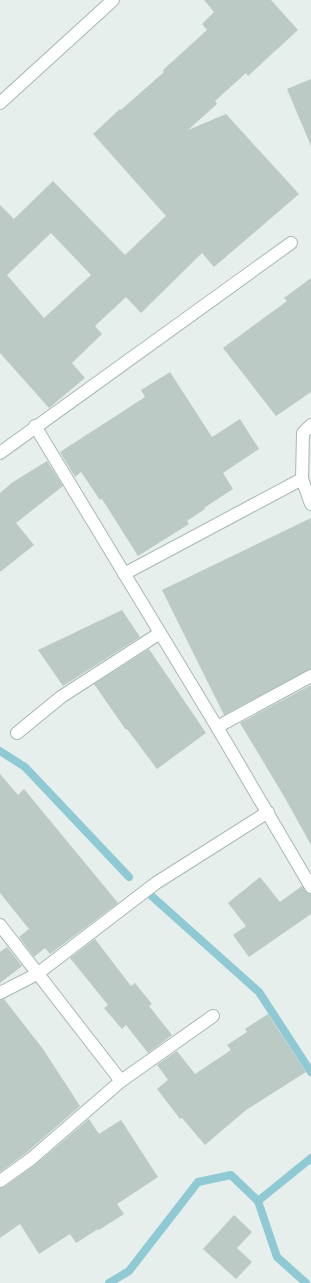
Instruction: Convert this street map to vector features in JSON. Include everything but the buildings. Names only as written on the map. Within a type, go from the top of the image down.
[{"type":"street","points":[[0,103],[113,0]]},
{"type":"street","points":[[0,452],[291,244]]},
{"type":"street","points":[[311,425],[303,433],[302,479],[311,504]]},
{"type":"street","points":[[35,426],[268,812],[311,888]]},
{"type":"street","points":[[124,574],[302,479]]},
{"type":"street","points":[[18,733],[61,697],[160,633]]},
{"type":"street","points":[[217,727],[311,676]]},
{"type":"street","points":[[0,993],[38,974],[156,883],[268,812]]},
{"type":"street","points":[[0,925],[120,1081]]},
{"type":"street","points":[[0,1181],[30,1159],[120,1081],[213,1016]]},
{"type":"waterway","points":[[0,751],[25,767],[129,877]]},
{"type":"waterway","points":[[146,891],[259,992],[311,1072]]},
{"type":"waterway","points":[[258,1201],[311,1158]]},
{"type":"waterway","points":[[109,1283],[129,1271],[198,1182],[231,1175],[258,1201],[277,1257],[306,1283]]}]
